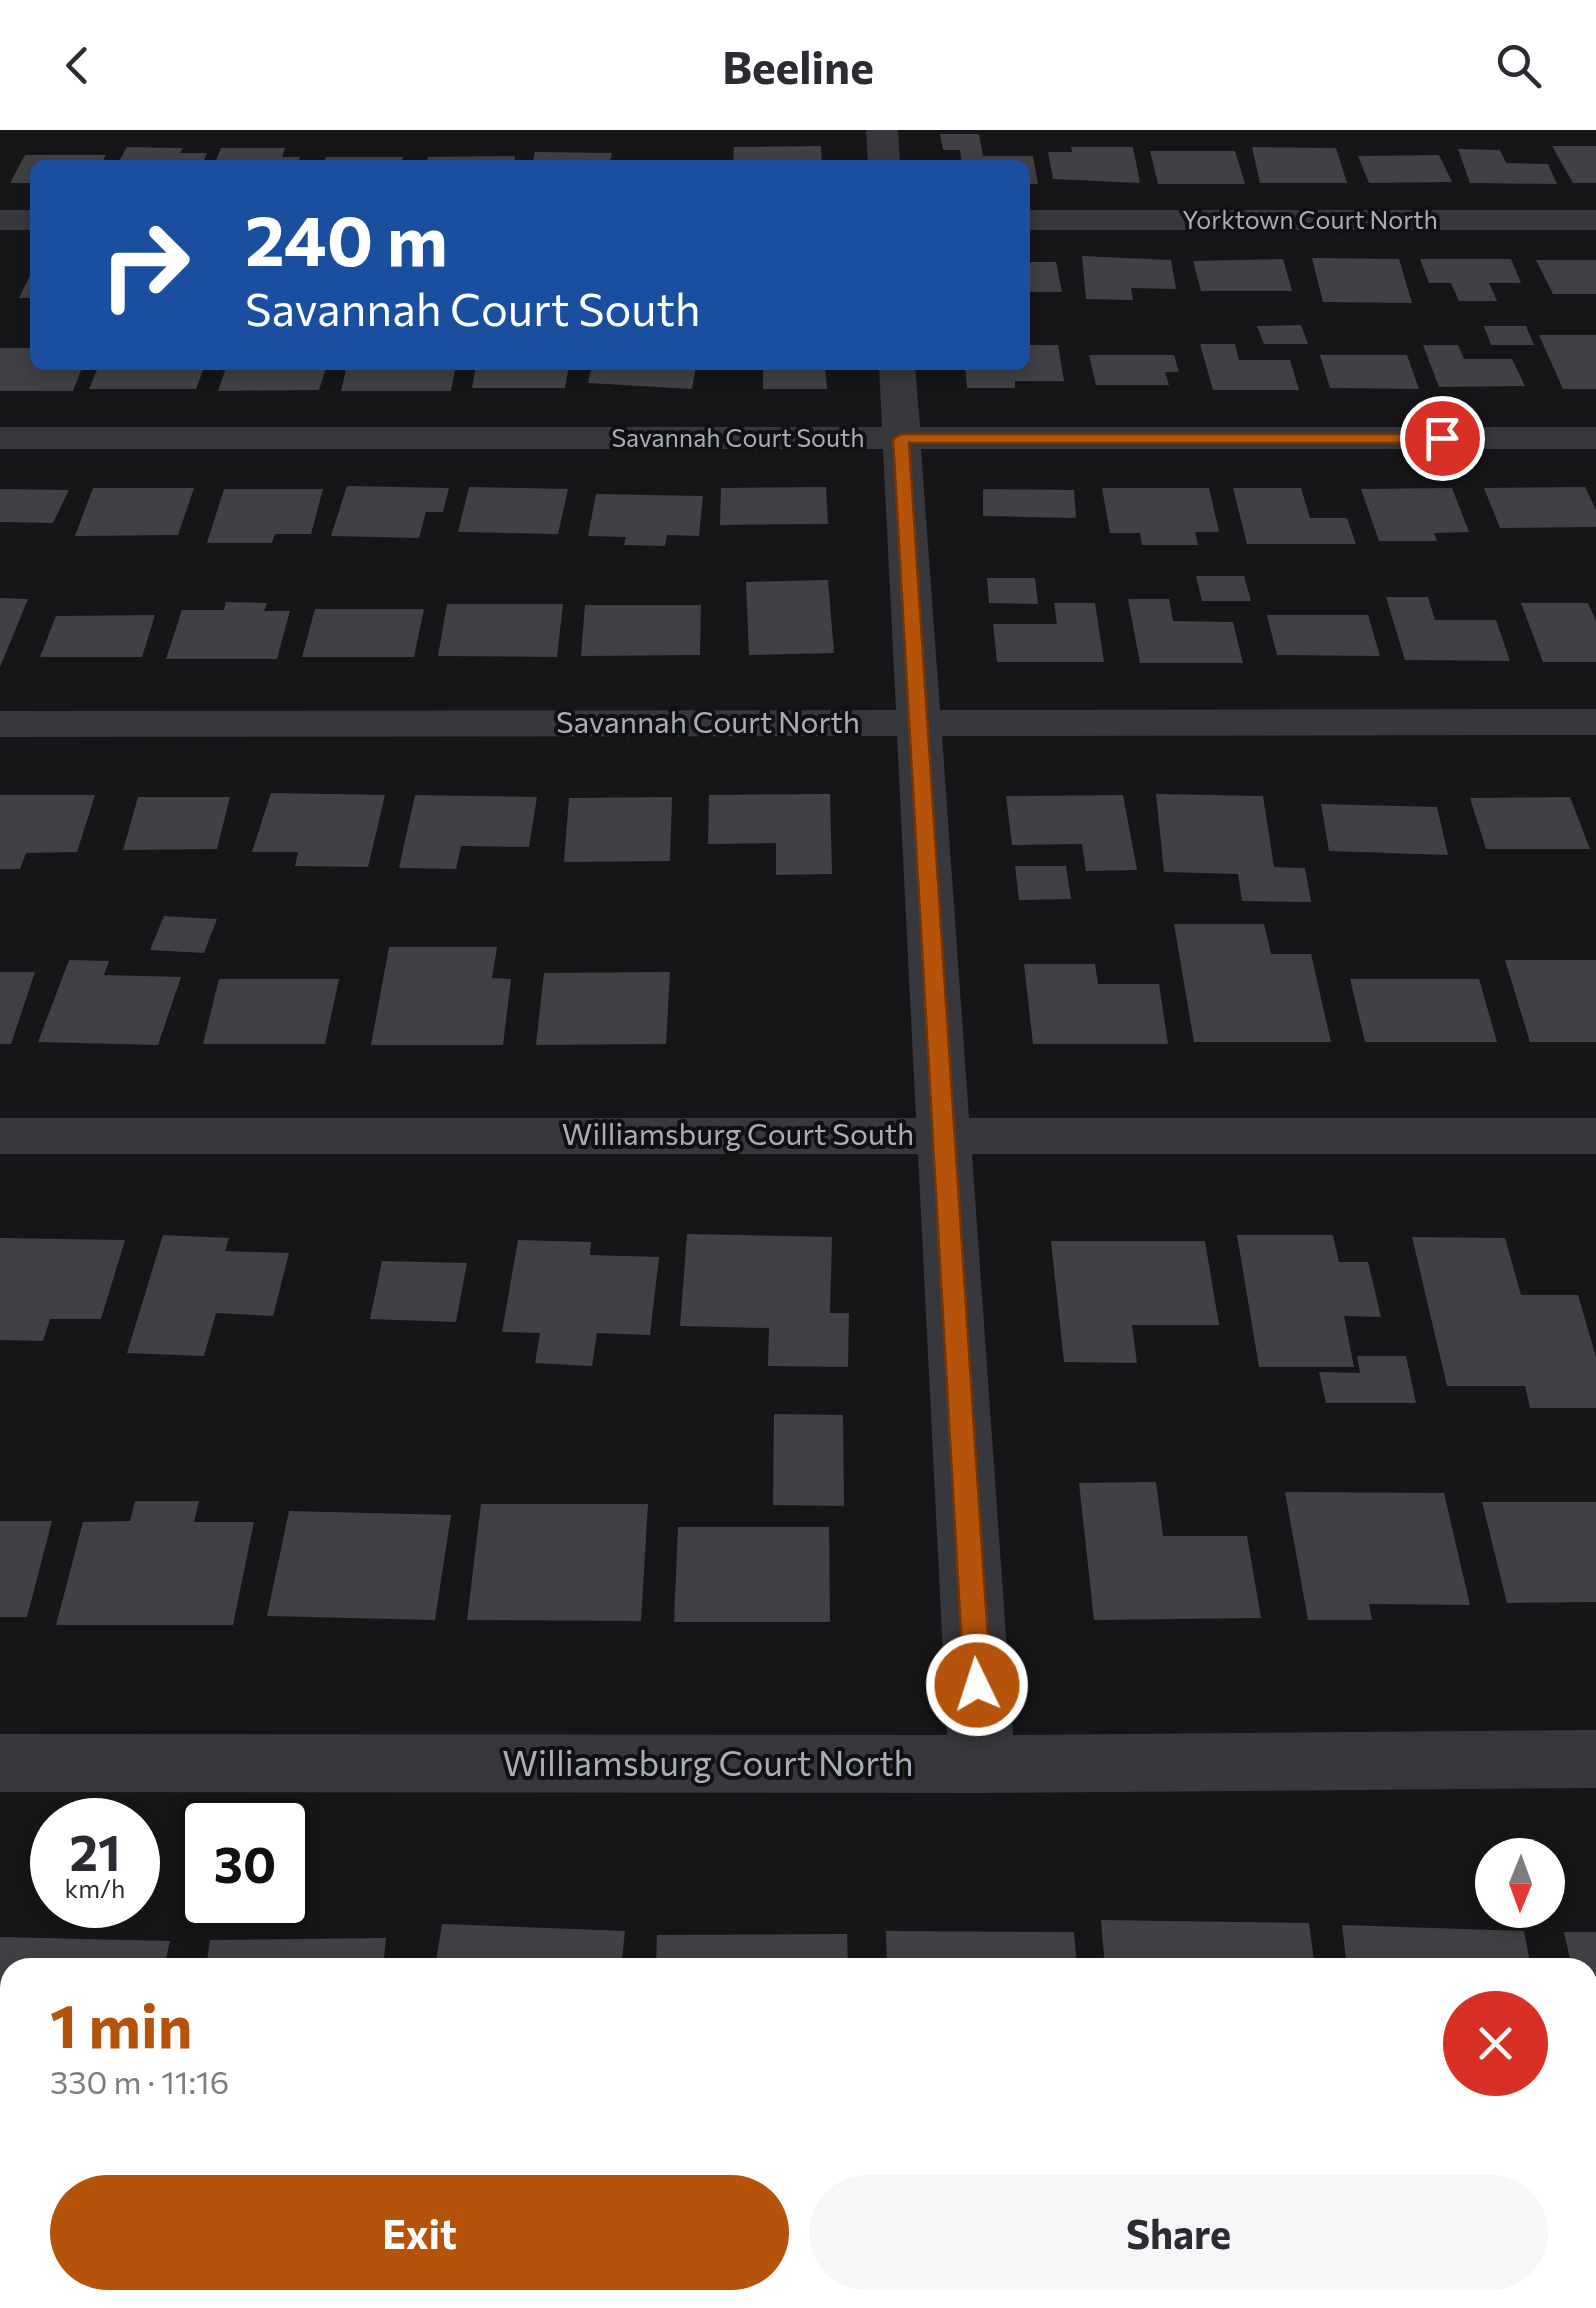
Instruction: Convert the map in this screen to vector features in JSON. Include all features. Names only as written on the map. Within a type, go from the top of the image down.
[{"type":"street","points":[[882,130],[884,160]]},
{"type":"street","points":[[0,220],[30,220]]},
{"type":"street","name":"Yorktown Court North","points":[[1030,220],[1596,220]]},
{"type":"street","points":[[897,370],[982,1764]]},
{"type":"street","name":"Savannah Court South","points":[[0,438],[1596,438]]},
{"type":"street","name":"Savannah Court North","points":[[0,724],[1596,722]]},
{"type":"street","name":"Williamsburg Court South","points":[[0,1136],[1596,1136]]},
{"type":"street","name":"Williamsburg Court North","points":[[0,1763],[982,1764],[1596,1758]]},
{"type":"building","points":[[940,134],[979,134],[983,156],[1033,156],[1038,184],[1030,184],[1030,160],[961,160],[960,150],[943,150]]},
{"type":"building","points":[[821,146],[822,160],[733,160],[734,147]]},
{"type":"building","points":[[1552,146],[1596,146],[1596,183],[1573,183]]},
{"type":"building","points":[[127,147],[183,148],[180,153],[207,153],[204,160],[120,160]]},
{"type":"building","points":[[1071,147],[1133,147],[1140,183],[1053,179],[1048,152],[1072,152]]},
{"type":"building","points":[[1252,147],[1336,148],[1347,183],[1260,183]]},
{"type":"building","points":[[221,148],[285,148],[282,157],[300,157],[299,160],[216,160]]},
{"type":"building","points":[[1458,149],[1500,150],[1506,163],[1548,164],[1557,184],[1470,183]]},
{"type":"building","points":[[1150,151],[1235,151],[1245,184],[1158,184]]},
{"type":"building","points":[[535,152],[612,153],[610,160],[533,160]]},
{"type":"building","points":[[25,155],[106,155],[104,160],[30,160],[30,183],[10,183]]},
{"type":"building","points":[[1439,155],[1452,182],[1369,183],[1358,156]]},
{"type":"building","points":[[515,156],[515,160],[427,160]]},
{"type":"building","points":[[326,157],[403,157],[402,160],[325,160]]},
{"type":"building","points":[[1082,256],[1171,260],[1176,289],[1131,288],[1133,300],[1086,299]]},
{"type":"building","points":[[1312,258],[1399,259],[1412,303],[1323,302]]},
{"type":"building","points":[[1283,259],[1292,291],[1201,291],[1193,261]]},
{"type":"building","points":[[1420,259],[1511,259],[1521,283],[1489,283],[1497,301],[1459,301],[1451,283],[1429,283]]},
{"type":"building","points":[[1536,260],[1596,260],[1596,294],[1553,294]]},
{"type":"building","points":[[1030,262],[1056,262],[1062,292],[1030,292]]},
{"type":"building","points":[[30,275],[30,298],[19,298]]},
{"type":"building","points":[[1301,325],[1308,344],[1264,344],[1257,326]]},
{"type":"building","points":[[1484,326],[1526,326],[1534,345],[1491,345]]},
{"type":"building","points":[[1539,335],[1596,335],[1596,389],[1563,389]]},
{"type":"building","points":[[1200,344],[1235,344],[1239,360],[1290,360],[1299,390],[1213,390]]},
{"type":"building","points":[[1030,345],[1058,345],[1064,381],[1015,381],[1015,388],[967,388],[965,370],[1030,370]]},
{"type":"building","points":[[1423,345],[1458,345],[1464,359],[1512,359],[1525,386],[1439,387]]},
{"type":"building","points":[[0,348],[30,348],[30,370],[81,370],[73,391],[0,391]]},
{"type":"building","points":[[1089,355],[1174,355],[1179,372],[1165,372],[1169,385],[1096,385]]},
{"type":"building","points":[[1320,355],[1407,355],[1419,389],[1330,388]]},
{"type":"building","points":[[97,370],[203,370],[196,389],[89,389]]},
{"type":"building","points":[[225,370],[325,370],[319,390],[218,391]]},
{"type":"building","points":[[346,370],[455,370],[451,391],[341,391]]},
{"type":"building","points":[[475,370],[568,370],[565,388],[472,388]]},
{"type":"building","points":[[591,370],[695,370],[692,389],[588,383]]},
{"type":"building","points":[[763,370],[825,370],[827,389],[763,389]]},
{"type":"building","points":[[347,486],[449,488],[443,512],[426,512],[419,538],[331,536]]},
{"type":"building","points":[[469,487],[568,489],[558,534],[458,532]]},
{"type":"building","points":[[826,487],[828,524],[720,525],[721,488]]},
{"type":"building","points":[[1585,487],[1596,510],[1596,527],[1500,528],[1484,488]]},
{"type":"building","points":[[93,488],[194,488],[178,535],[75,536]]},
{"type":"building","points":[[1102,488],[1209,488],[1219,532],[1195,532],[1198,545],[1142,545],[1140,533],[1110,533]]},
{"type":"building","points":[[1233,488],[1301,488],[1310,518],[1347,518],[1356,544],[1247,544]]},
{"type":"building","points":[[1452,488],[1469,532],[1434,533],[1437,541],[1379,541],[1361,489]]},
{"type":"building","points":[[0,489],[69,490],[53,523],[0,522]]},
{"type":"building","points":[[224,489],[323,489],[311,534],[275,534],[272,543],[207,543]]},
{"type":"building","points":[[983,489],[1074,490],[1076,518],[983,516]]},
{"type":"building","points":[[596,494],[703,496],[699,536],[667,535],[665,546],[624,545],[626,537],[588,536]]},
{"type":"building","points":[[1196,576],[1244,576],[1251,601],[1202,601]]},
{"type":"building","points":[[987,578],[1035,578],[1038,604],[989,603]]},
{"type":"building","points":[[828,580],[834,653],[749,655],[746,582]]},
{"type":"building","points":[[1386,597],[1428,597],[1435,620],[1496,620],[1510,661],[1405,660]]},
{"type":"building","points":[[0,598],[28,599],[0,667]]},
{"type":"building","points":[[1128,599],[1169,599],[1173,621],[1233,622],[1243,663],[1140,663]]},
{"type":"building","points":[[226,602],[267,603],[264,611],[290,611],[277,659],[166,659],[182,610],[224,610]]},
{"type":"building","points":[[1054,603],[1095,603],[1104,662],[997,662],[993,624],[1057,624]]},
{"type":"building","points":[[1521,603],[1588,603],[1596,621],[1596,662],[1543,662]]},
{"type":"building","points":[[447,604],[563,604],[557,657],[438,656]]},
{"type":"building","points":[[585,605],[701,605],[700,655],[581,656]]},
{"type":"building","points":[[315,609],[424,609],[414,657],[302,657]]},
{"type":"building","points":[[155,615],[142,657],[40,657],[56,616]]},
{"type":"building","points":[[1267,615],[1368,615],[1380,656],[1277,655]]},
{"type":"building","points":[[271,793],[385,795],[368,867],[295,866],[298,852],[252,852]]},
{"type":"building","points":[[830,794],[832,874],[776,875],[776,843],[708,844],[709,795]]},
{"type":"building","points":[[1156,794],[1263,796],[1274,867],[1305,868],[1311,902],[1242,901],[1238,874],[1164,872]]},
{"type":"building","points":[[0,795],[95,795],[77,852],[26,853],[20,869],[0,869]]},
{"type":"building","points":[[415,795],[537,797],[529,847],[461,846],[456,869],[399,868]]},
{"type":"building","points":[[1123,795],[1137,870],[1086,871],[1082,844],[1012,845],[1006,796]]},
{"type":"building","points":[[138,797],[230,797],[217,849],[123,850]]},
{"type":"building","points":[[672,797],[670,861],[564,862],[569,798]]},
{"type":"building","points":[[1570,797],[1590,849],[1486,849],[1470,798]]},
{"type":"building","points":[[1321,804],[1437,807],[1448,855],[1329,851]]},
{"type":"building","points":[[1015,866],[1066,866],[1071,899],[1019,900]]},
{"type":"building","points":[[164,916],[217,919],[204,953],[150,950]]},
{"type":"building","points":[[1174,924],[1264,924],[1271,954],[1311,954],[1331,1042],[1194,1042]]},
{"type":"building","points":[[389,947],[497,947],[492,978],[511,979],[503,1045],[371,1045]]},
{"type":"building","points":[[69,960],[109,961],[104,975],[181,977],[158,1045],[38,1042]]},
{"type":"building","points":[[1505,960],[1596,960],[1596,1042],[1530,1042]]},
{"type":"building","points":[[1024,964],[1095,964],[1098,984],[1159,984],[1168,1044],[1033,1044]]},
{"type":"building","points":[[0,972],[35,972],[11,1044],[0,1044]]},
{"type":"building","points":[[670,972],[666,1044],[536,1045],[544,973]]},
{"type":"building","points":[[219,979],[339,979],[325,1044],[203,1044]]},
{"type":"building","points":[[1350,979],[1479,979],[1497,1042],[1365,1042]]},
{"type":"building","points":[[687,1234],[832,1237],[830,1313],[849,1313],[848,1367],[768,1366],[769,1328],[680,1326]]},
{"type":"building","points":[[163,1235],[229,1238],[225,1251],[289,1253],[273,1316],[216,1313],[204,1356],[127,1353]]},
{"type":"building","points":[[1237,1235],[1333,1235],[1339,1262],[1368,1262],[1381,1317],[1344,1316],[1354,1367],[1259,1367]]},
{"type":"building","points":[[1412,1237],[1505,1238],[1521,1295],[1578,1295],[1596,1357],[1596,1408],[1530,1408],[1525,1386],[1447,1386]]},
{"type":"building","points":[[0,1238],[125,1240],[101,1319],[50,1319],[43,1341],[0,1340]]},
{"type":"building","points":[[518,1240],[591,1242],[590,1255],[659,1257],[650,1335],[597,1333],[592,1366],[535,1363],[540,1333],[502,1332]]},
{"type":"building","points":[[1051,1241],[1205,1241],[1219,1325],[1132,1325],[1137,1363],[1064,1362]]},
{"type":"building","points":[[382,1261],[467,1263],[456,1322],[370,1319]]},
{"type":"building","points":[[1357,1356],[1406,1356],[1416,1403],[1326,1403],[1319,1372],[1360,1373]]},
{"type":"building","points":[[774,1414],[843,1415],[844,1506],[773,1505]]},
{"type":"building","points":[[1156,1482],[1163,1536],[1247,1536],[1261,1618],[1094,1620],[1079,1483]]},
{"type":"building","points":[[1285,1492],[1444,1493],[1470,1605],[1369,1604],[1372,1620],[1308,1620]]},
{"type":"building","points":[[135,1501],[199,1501],[194,1522],[254,1522],[233,1625],[56,1625],[83,1522],[130,1521]]},
{"type":"building","points":[[1482,1502],[1596,1502],[1596,1602],[1507,1603]]},
{"type":"building","points":[[481,1504],[648,1504],[641,1621],[467,1620]]},
{"type":"building","points":[[289,1511],[451,1515],[435,1620],[267,1616]]},
{"type":"building","points":[[0,1521],[52,1521],[27,1617],[0,1617]]},
{"type":"building","points":[[678,1527],[829,1527],[830,1622],[674,1622]]},
{"type":"building","points":[[1101,1920],[1309,1923],[1314,1958],[1104,1958]]},
{"type":"building","points":[[442,1924],[625,1931],[622,1958],[437,1958]]},
{"type":"building","points":[[1342,1925],[1524,1931],[1529,1958],[1346,1958]]},
{"type":"building","points":[[886,1931],[1074,1932],[1076,1958],[887,1958]]},
{"type":"building","points":[[1564,1932],[1596,1932],[1596,1958],[1570,1958]]},
{"type":"building","points":[[847,1934],[848,1958],[656,1958],[657,1935]]},
{"type":"building","points":[[0,1937],[170,1941],[166,1958],[0,1958]]},
{"type":"building","points":[[386,1938],[384,1958],[207,1958],[210,1940]]},
{"type":"route","points":[[977,1685],[901,439],[1442,438]]}]
